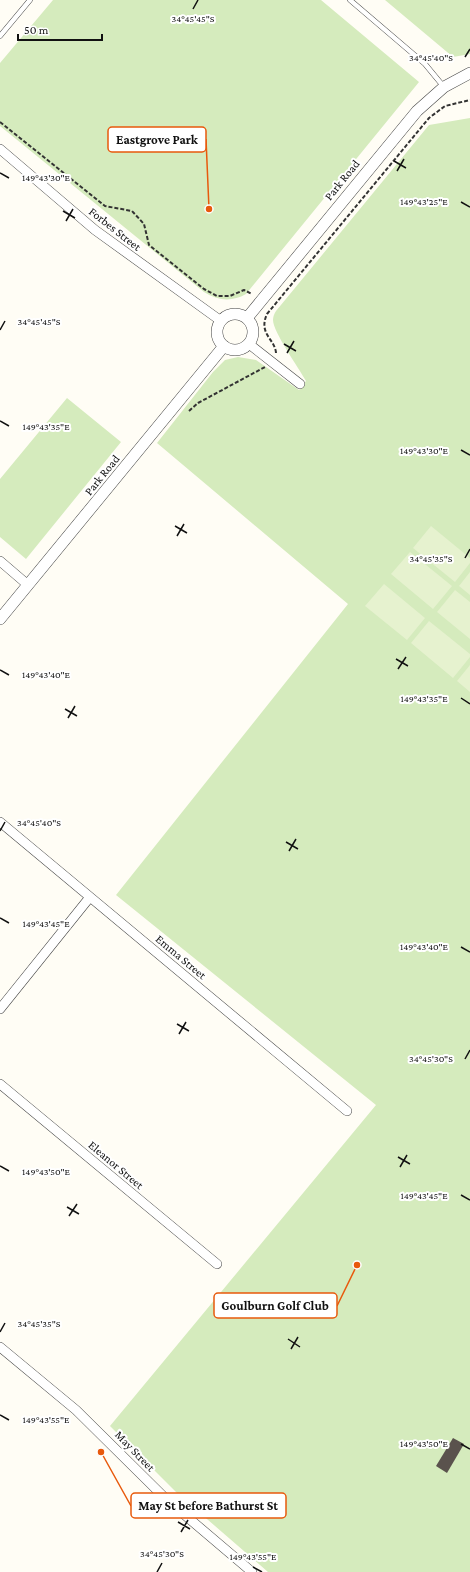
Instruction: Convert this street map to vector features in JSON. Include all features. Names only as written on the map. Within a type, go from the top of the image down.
[{"type":"street","name":"Park Road","points":[[247,318],[407,122],[430,98],[470,73]]},
{"type":"street","name":"Forbes Street","points":[[0,149],[95,230],[221,321]]},
{"type":"street","points":[[233,314],[247,318],[253,330],[249,344],[239,350],[230,349],[224,346],[220,342],[217,333],[221,321],[233,314]]},
{"type":"street","points":[[249,344],[300,384]]},
{"type":"street","name":"Park Road","points":[[0,619],[224,346]]},
{"type":"street","points":[[0,562],[28,585]]},
{"type":"street","name":"Emma Street","points":[[0,822],[346,1111]]},
{"type":"street","points":[[0,1009],[90,897]]},
{"type":"street","name":"Eleanor Street","points":[[0,1084],[217,1264]]},
{"type":"street","name":"May Street","points":[[0,1347],[76,1410],[151,1485],[252,1572]]},
{"type":"lane","points":[[0,36],[30,0]]},
{"type":"lane","points":[[350,0],[426,64],[444,88]]},
{"type":"path","points":[[189,412],[198,403],[261,370],[271,361],[276,352],[265,329],[264,324],[267,314],[429,118],[445,106],[470,100]]},
{"type":"path","points":[[0,122],[106,206],[132,211],[144,224],[149,245],[204,289],[217,296],[230,296],[244,290],[261,301]]},
{"type":"green space","points":[[53,0],[321,0],[419,82],[246,294],[236,298],[220,299],[204,292],[0,126],[0,63]]},
{"type":"green space","points":[[385,0],[470,0],[470,54],[453,57]]},
{"type":"green space","points":[[470,118],[470,1572],[268,1572],[177,1493],[110,1426],[376,1105],[116,895],[348,604],[157,443],[213,372],[225,360],[238,357],[256,360],[299,390],[306,381],[274,326],[273,320],[276,311],[429,125]]},
{"type":"green space","points":[[67,398],[121,442],[26,559],[0,537],[0,479]]},
{"type":"green space","points":[[431,526],[470,558],[470,563],[455,582],[413,548]]},
{"type":"green space","points":[[410,552],[452,586],[433,609],[391,574]]},
{"type":"green space","points":[[470,572],[470,595],[459,586]]},
{"type":"green space","points":[[384,584],[425,618],[407,640],[365,606]]},
{"type":"green space","points":[[455,590],[470,602],[470,639],[437,612]]},
{"type":"green space","points":[[429,621],[470,654],[470,657],[453,678],[411,643]]},
{"type":"green space","points":[[470,665],[470,692],[457,681]]},
{"type":"building","points":[[453,1438],[464,1444],[447,1473],[436,1466]]},
{"type":"place","name":"Eastgrove Park","points":[[209,209]]},
{"type":"place","name":"Goulburn Golf Club","points":[[357,1265]]},
{"type":"place","name":"May St before Bathurst St","points":[[101,1452]]}]
